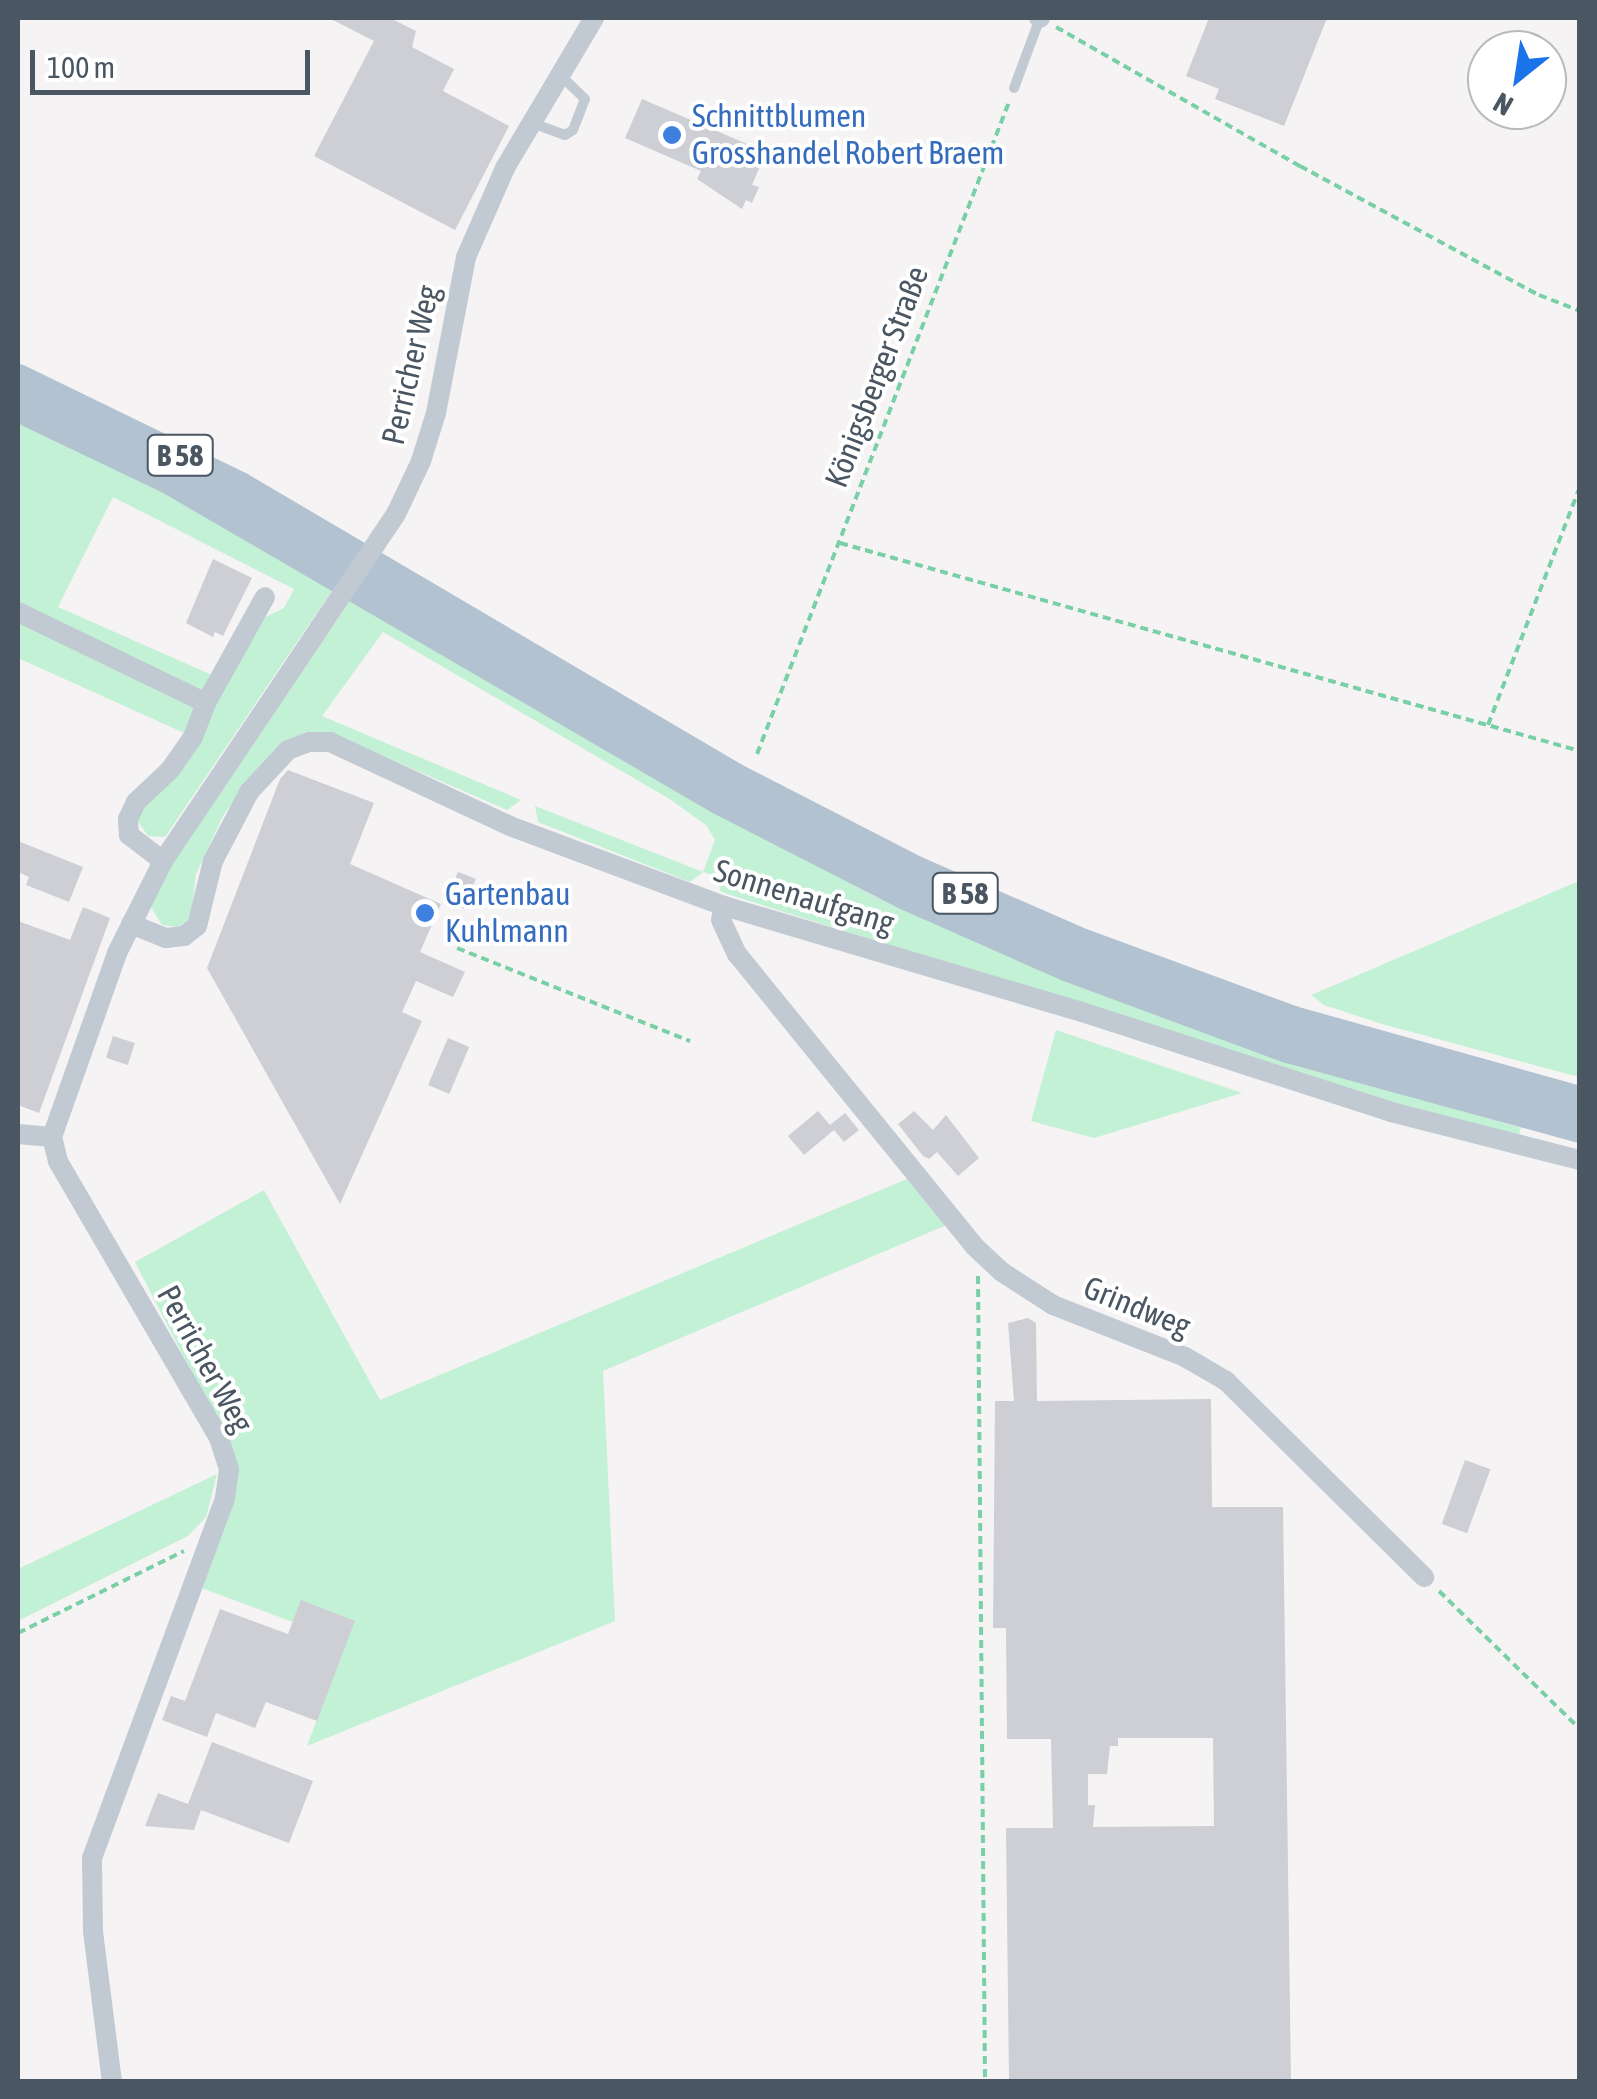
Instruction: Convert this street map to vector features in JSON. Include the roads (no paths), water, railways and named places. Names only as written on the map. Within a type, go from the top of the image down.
[{"type":"main road","name":"B 58","points":[[18,379],[240,487],[735,778],[916,871],[1076,941],[1292,1022],[1580,1101]]},
{"type":"main road","name":"B 58","points":[[18,407],[169,479],[720,800],[906,895],[1066,966],[1288,1048],[1580,1128]]},
{"type":"street","name":"Perricher Weg","points":[[112,2082],[93,1930],[92,1858],[225,1498],[228,1469],[219,1438],[58,1161],[52,1137],[132,924],[163,862],[396,514],[421,461],[436,413],[466,258],[506,168],[594,18]]},
{"type":"street","points":[[163,862],[129,834],[128,819],[136,802],[170,770],[193,737],[206,703],[265,597]]},
{"type":"street","points":[[18,612],[206,703]]},
{"type":"street","name":"Sonnenaufgang","points":[[132,924],[166,938],[184,936],[197,926],[203,891],[228,826],[272,764],[288,750],[309,742],[330,742],[510,826],[724,906],[1082,1012],[1391,1112],[1580,1160]]},
{"type":"street","name":"Grindweg","points":[[724,906],[721,920],[736,954],[974,1246],[1002,1272],[1052,1305],[1185,1357],[1226,1381],[1424,1577]]},
{"type":"street","points":[[18,1134],[52,1137]]},
{"type":"lane","points":[[1014,88],[1040,18]]},
{"type":"lane","points":[[532,123],[565,135],[573,130],[585,99],[560,75]]},
{"type":"place","name":"Schnittblumen Grosshandel Robert Braem","points":[[672,135]]},
{"type":"place","name":"Gartenbau Kuhlmann","points":[[425,913]]}]
